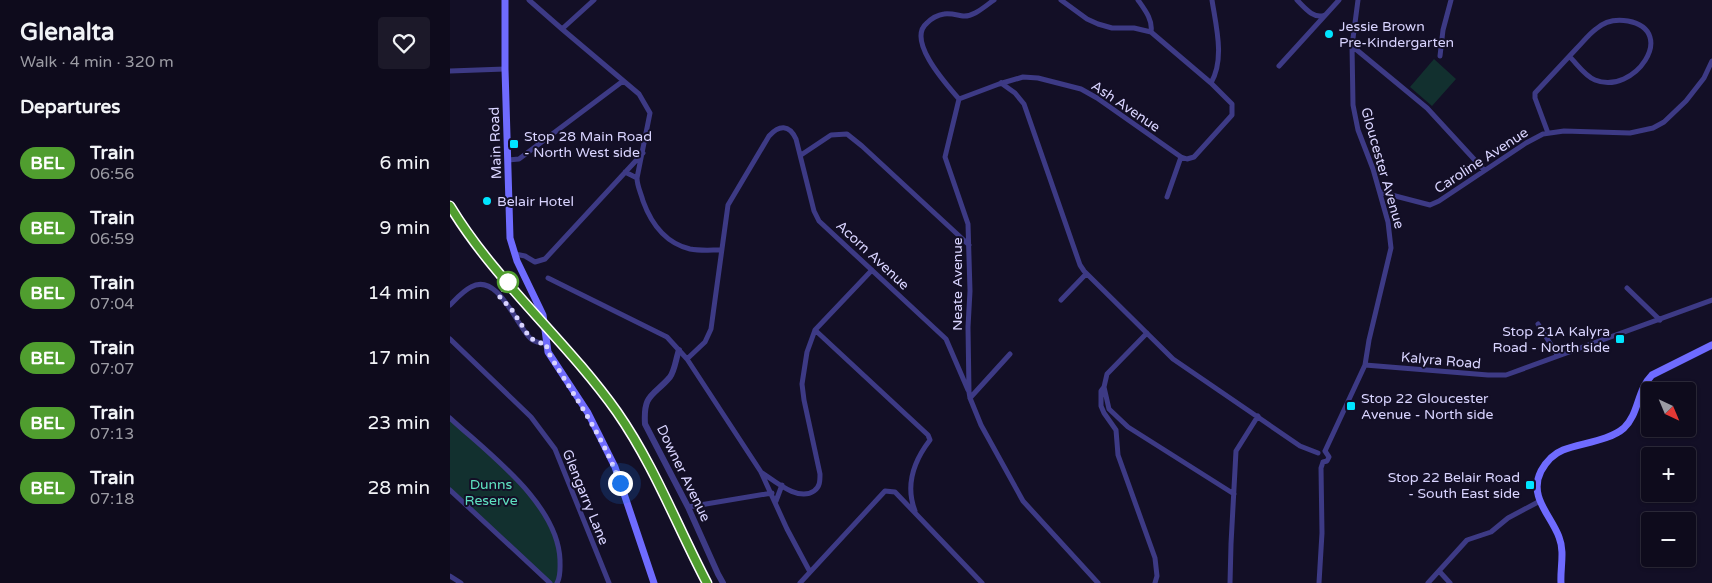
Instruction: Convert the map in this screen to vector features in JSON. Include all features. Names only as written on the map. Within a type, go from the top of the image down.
[{"type":"main road","name":"Main Road","points":[[505,0],[510,238],[515,254],[543,314],[548,352],[588,413],[614,467],[654,583]]},
{"type":"main road","points":[[1561,583],[1562,557],[1559,537],[1540,501],[1537,486],[1539,475],[1544,465],[1561,451],[1614,434],[1623,428],[1631,419],[1640,392],[1652,375],[1712,345]]},
{"type":"street","points":[[529,0],[639,94],[650,113],[637,185],[654,225],[670,239],[689,249],[721,250],[711,329],[706,342],[687,359]]},
{"type":"street","points":[[562,29],[594,0]]},
{"type":"street","points":[[958,99],[937,74],[926,54],[920,37],[922,27],[932,18],[944,14],[966,16],[977,12],[994,0]]},
{"type":"street","points":[[1060,0],[1087,19],[1098,24],[1112,28],[1134,28],[1151,32],[1211,83],[1232,104],[1232,115],[1194,157],[1187,159],[1181,157],[1167,197]]},
{"type":"street","points":[[1138,0],[1149,17],[1152,26],[1151,32]]},
{"type":"street","points":[[1211,83],[1216,74],[1219,57],[1212,0]]},
{"type":"street","points":[[1297,0],[1315,16],[1321,17],[1325,15]]},
{"type":"street","points":[[1279,66],[1339,0]]},
{"type":"street","name":"Gloucester Avenue","points":[[1325,451],[1365,365],[1369,340],[1391,248],[1390,228],[1380,192],[1358,130],[1352,104],[1352,46],[1358,0]]},
{"type":"street","points":[[1440,56],[1443,30],[1451,0]]},
{"type":"street","points":[[1548,133],[1535,98],[1535,93],[1596,28],[1607,22],[1619,20],[1639,24],[1647,29],[1651,37],[1651,45],[1644,63],[1631,76],[1623,79],[1604,82],[1596,80],[1590,77],[1570,56]]},
{"type":"street","points":[[1352,46],[1427,108],[1484,170]]},
{"type":"street","name":"Caroline Avenue","points":[[1380,192],[1430,205],[1439,201],[1526,142],[1548,133],[1564,131],[1630,133],[1653,128],[1673,115],[1686,101],[1704,78],[1712,61]]},
{"type":"street","points":[[450,71],[505,69]]},
{"type":"street","name":"Ash Avenue","points":[[958,99],[1023,77],[1038,78],[1082,89],[1181,157]]},
{"type":"street","points":[[508,160],[519,159],[623,81]]},
{"type":"street","points":[[1001,83],[1015,92],[1024,104],[1080,265],[1086,274],[1173,359],[1300,446],[1318,454]]},
{"type":"street","name":"Neate Avenue","points":[[958,99],[945,157],[968,224],[970,396]]},
{"type":"street","name":"Acorn Avenue","points":[[721,250],[730,199],[769,136],[775,130],[788,129],[793,133],[801,155],[814,211],[819,221],[946,339],[982,425],[1023,501],[1098,583]]},
{"type":"street","points":[[801,155],[831,135],[847,134],[969,246]]},
{"type":"street","points":[[515,254],[525,256],[535,262],[545,259],[643,153]]},
{"type":"street","points":[[625,172],[637,178]]},
{"type":"street","points":[[761,472],[802,495],[810,494],[817,489],[820,481],[802,384],[807,352],[815,330],[872,270]]},
{"type":"street","points":[[1061,300],[1086,274]]},
{"type":"street","points":[[548,278],[667,337],[679,350],[687,359],[761,472],[776,501],[787,529],[810,572]]},
{"type":"street","points":[[450,305],[472,286],[479,284],[487,285],[512,310],[530,338],[540,343],[546,343]]},
{"type":"street","points":[[1627,288],[1660,320]]},
{"type":"street","name":"Kalyra Road","points":[[1365,365],[1501,376],[1712,300]]},
{"type":"street","points":[[1538,324],[1558,356]]},
{"type":"street","points":[[815,330],[928,435],[930,440],[912,469],[910,486],[913,505],[917,514]]},
{"type":"street","points":[[1147,334],[1107,374],[1101,391],[1101,406],[1116,430],[1121,463],[1154,558],[1157,576],[1154,583]]},
{"type":"street","name":"Glengarry Lane","points":[[450,339],[531,417],[555,449],[609,583]]},
{"type":"street","name":"Downer Avenue","points":[[679,350],[672,374],[653,392],[644,411],[645,424],[688,507],[723,583]]},
{"type":"street","points":[[970,396],[1010,354]]},
{"type":"street","points":[[1104,387],[1109,409],[1128,427],[1234,494]]},
{"type":"street","points":[[1230,583],[1236,451],[1258,416]]},
{"type":"street","points":[[450,418],[524,486],[549,522],[556,537],[559,552],[560,574],[557,583]]},
{"type":"street","points":[[1318,454],[1321,451],[1325,451],[1329,457],[1327,461],[1322,462]]},
{"type":"street","points":[[1318,454],[1318,459],[1322,462]]},
{"type":"street","points":[[1320,583],[1322,462]]},
{"type":"street","points":[[776,501],[782,485]]},
{"type":"street","points":[[450,490],[550,583]]},
{"type":"street","points":[[800,583],[885,491],[896,492],[982,583]]},
{"type":"street","points":[[688,507],[772,494]]},
{"type":"street","points":[[1428,583],[1466,540],[1491,532],[1508,518],[1540,501]]},
{"type":"street","points":[[1439,571],[1450,583]]},
{"type":"street","points":[[450,576],[461,583]]},
{"type":"green space","points":[[1434,59],[1456,79],[1432,106],[1410,87]]},
{"type":"green space","name":"Dunns Reserve","points":[[450,418],[516,478],[544,514],[554,533],[559,552],[560,564],[557,583],[550,583],[450,490]]},
{"type":"railway","points":[[450,206],[488,260],[576,360],[617,412],[654,474],[707,583]]},
{"type":"train","name":"BEL","points":[[450,206],[491,262],[603,393],[632,435],[707,583]]},
{"type":"place","name":"Jessie Brown Pre-Kindergarten","points":[[1329,34]]},
{"type":"place","name":"Stop 28 Main Road - North West side","points":[[514,144]]},
{"type":"place","name":"Belair Hotel","points":[[487,201]]},
{"type":"place","name":"Stop 21A Kalyra Road - North side","points":[[1620,339]]},
{"type":"place","name":"Stop 22 Gloucester Avenue - North side","points":[[1351,406]]},
{"type":"place","name":"Stop 22 Belair Road - South East side","points":[[1530,485]]},
{"type":"route","points":[[508,282],[499,296],[512,310],[530,338],[540,343],[546,343],[548,352],[588,413],[620,483]]}]
